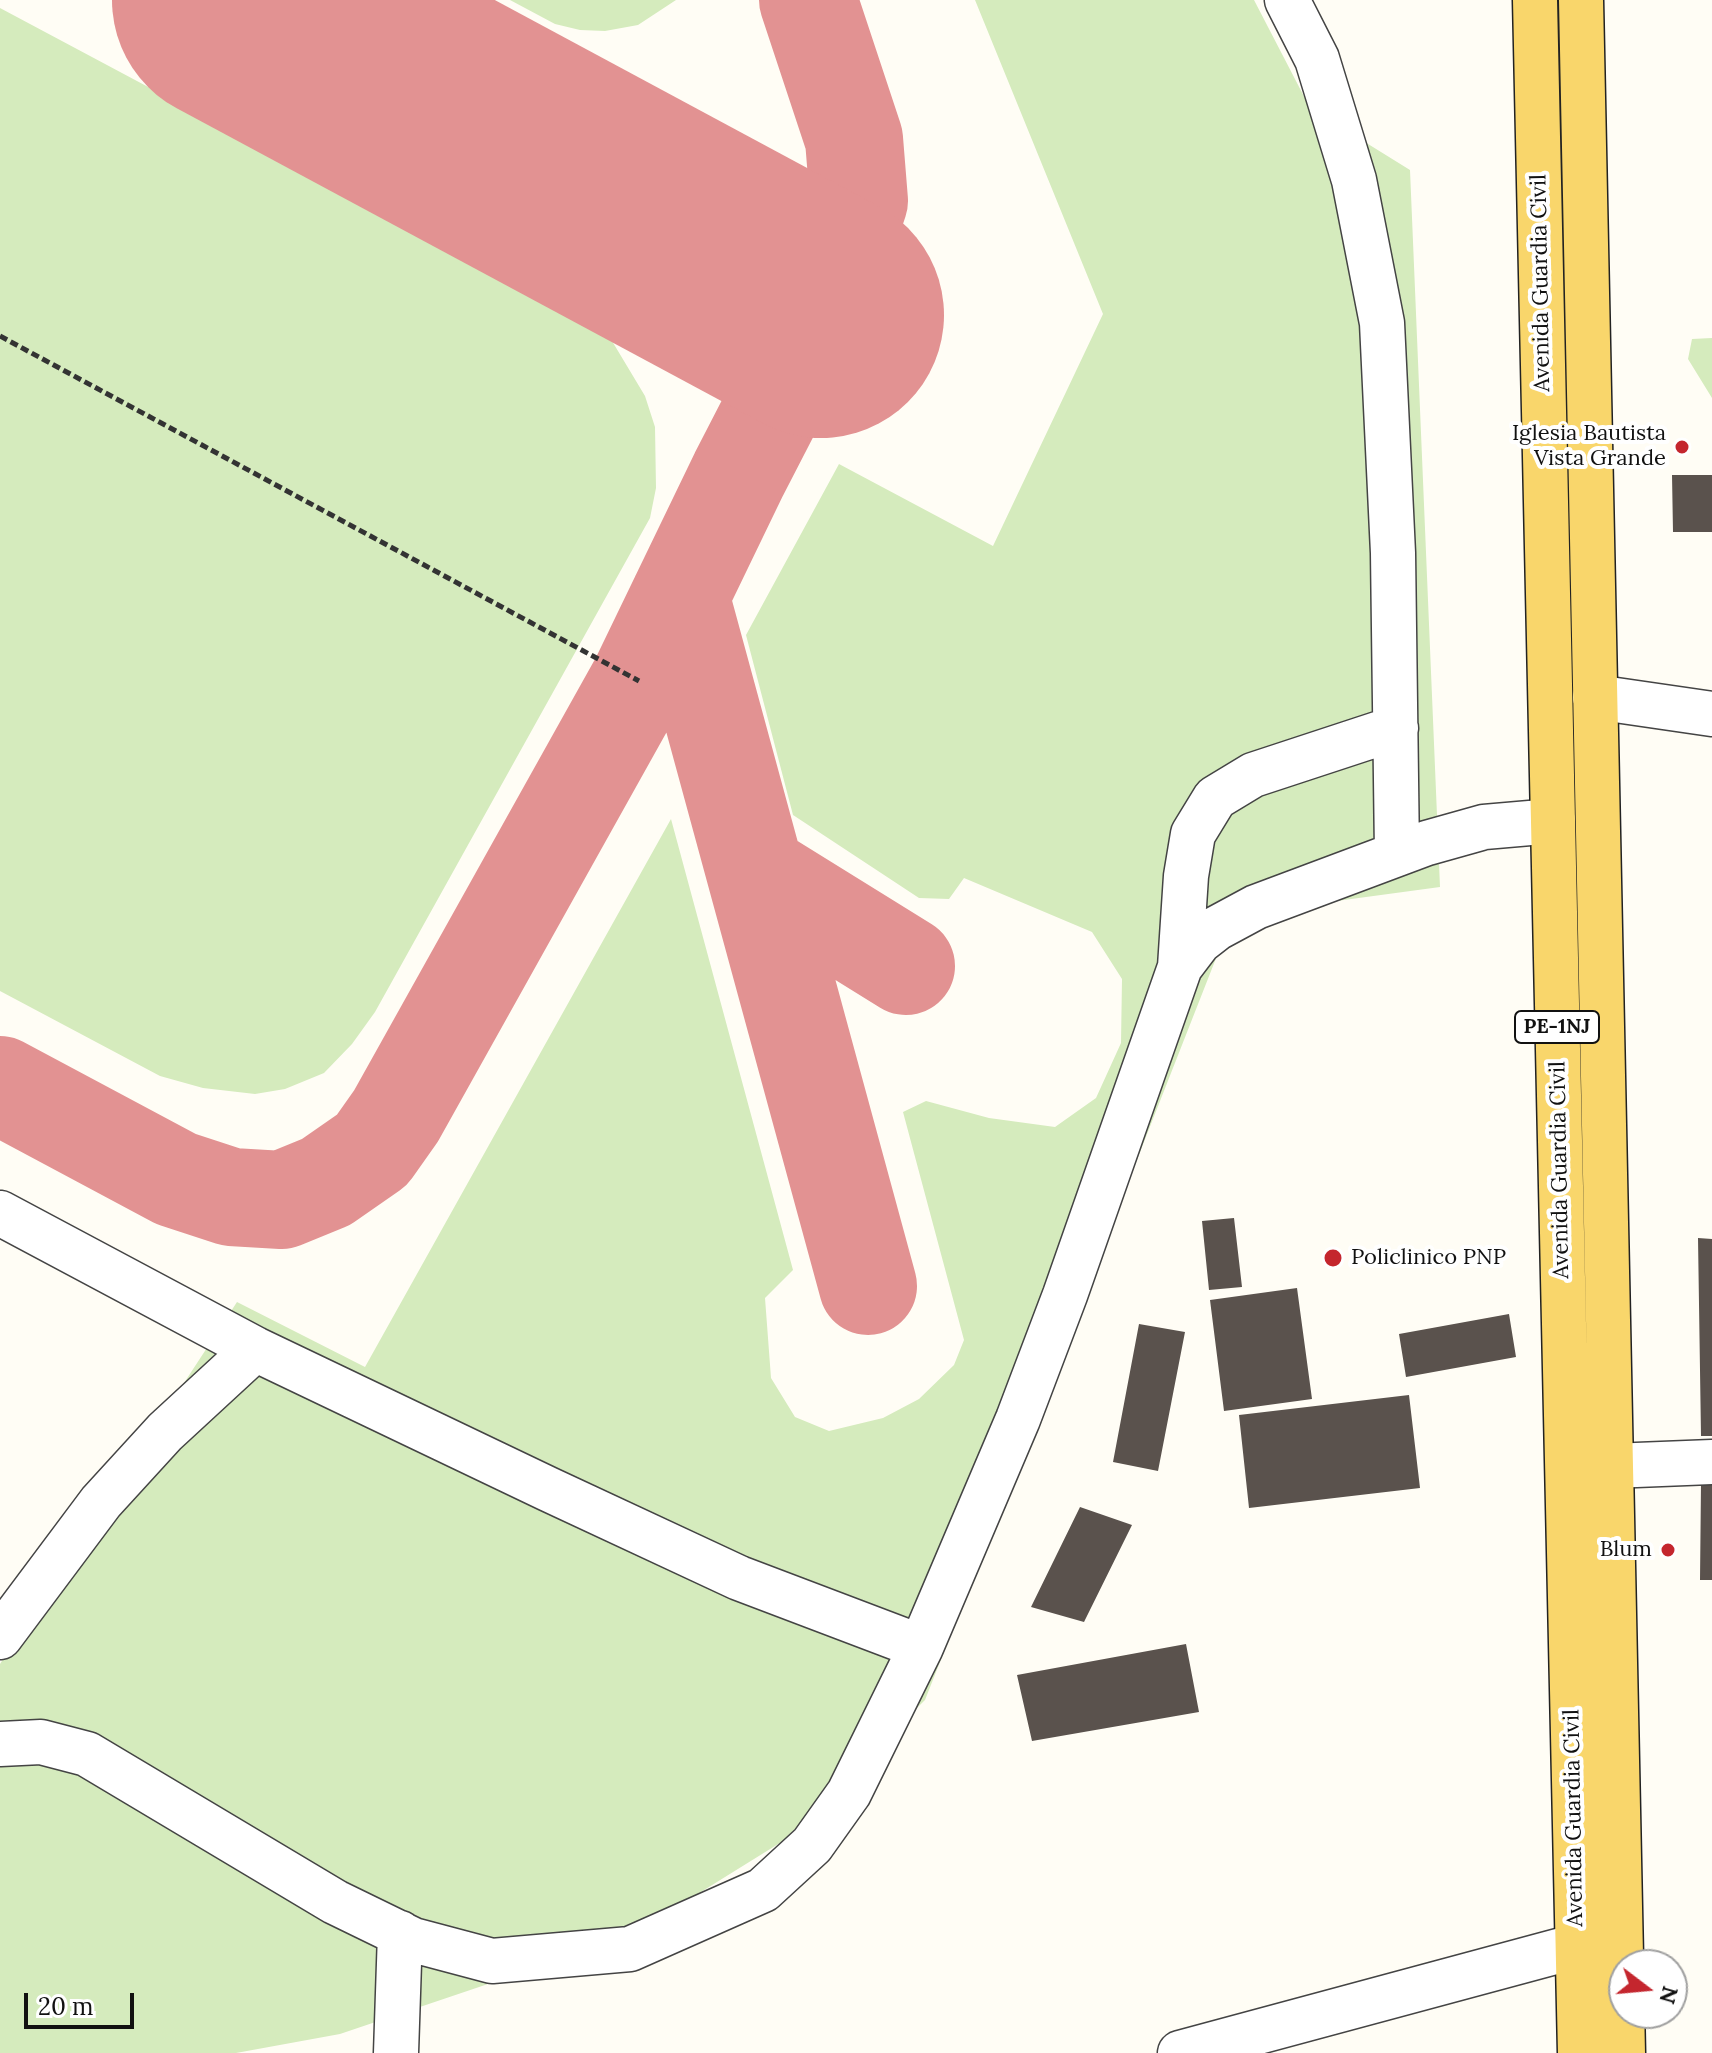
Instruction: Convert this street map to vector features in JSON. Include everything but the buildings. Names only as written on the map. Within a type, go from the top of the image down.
[{"type":"main road","name":"Avenida Guardia Civil","points":[[1535,0],[1580,2053]]},
{"type":"main road","name":"Avenida Guardia Civil","points":[[1581,0],[1623,2053]]},
{"type":"main road","points":[[1542,327],[1588,327]]},
{"type":"main road","points":[[1559,1139],[1604,1136]]},
{"type":"street","points":[[1287,0],[1317,59],[1354,180],[1382,323],[1393,553],[1397,854]]},
{"type":"street","points":[[1595,697],[1712,714]]},
{"type":"street","points":[[0,1744],[41,1742],[87,1754],[335,1902],[413,1940],[492,1961],[630,1949],[763,1890],[812,1845],[849,1793],[921,1647],[1018,1419],[1065,1295],[1180,967],[1186,876],[1193,834],[1215,798],[1253,775],[1396,728]]},
{"type":"street","points":[[1180,967],[1199,942],[1217,928],[1256,907],[1397,854],[1484,827],[1553,821]]},
{"type":"street","points":[[0,1213],[255,1349],[548,1489],[739,1578],[921,1647]]},
{"type":"street","points":[[0,1637],[101,1502],[165,1432],[255,1349]]},
{"type":"street","points":[[1611,1466],[1712,1462]]},
{"type":"street","points":[[396,2053],[400,1933]]},
{"type":"street","points":[[1180,2053],[1620,1934]]},
{"type":"path","points":[[0,336],[639,681]]},
{"type":"green space","points":[[510,0],[676,0],[638,25],[605,31],[580,30],[555,24]]},
{"type":"green space","points":[[975,0],[1254,0],[1310,108],[1410,170],[1440,887],[1233,915],[925,1700],[783,1841],[630,1936],[340,2034],[236,2053],[0,2053],[0,1664],[237,1302],[365,1367],[671,819],[793,1270],[765,1298],[771,1378],[795,1417],[829,1431],[883,1418],[919,1399],[954,1365],[964,1340],[903,1112],[926,1101],[989,1118],[1055,1127],[1096,1098],[1121,1043],[1122,979],[1092,932],[964,878],[949,899],[919,898],[793,815],[746,635],[839,464],[993,546],[1103,314]]},
{"type":"green space","points":[[0,8],[606,331],[645,396],[655,427],[656,488],[650,518],[375,1012],[352,1044],[324,1073],[285,1089],[255,1094],[203,1088],[160,1076],[0,991]]},
{"type":"green space","points":[[1712,338],[1712,398],[1688,359],[1692,339]]},
{"type":"taxiway","points":[[0,1085],[176,1179],[231,1197],[282,1200],[326,1182],[372,1150],[396,1116],[639,681],[739,474],[821,315],[859,201],[854,139],[808,0]]},
{"type":"taxiway","points":[[680,596],[868,1286]]},
{"type":"taxiway","points":[[756,873],[906,966]]},
{"type":"runway","points":[[235,0],[821,315]]},
{"type":"place","name":"Iglesia Bautista Vista Grande","points":[[1682,447]]},
{"type":"place","name":"Policlinico PNP","points":[[1333,1258]]},
{"type":"place","name":"Blum","points":[[1668,1550]]}]
